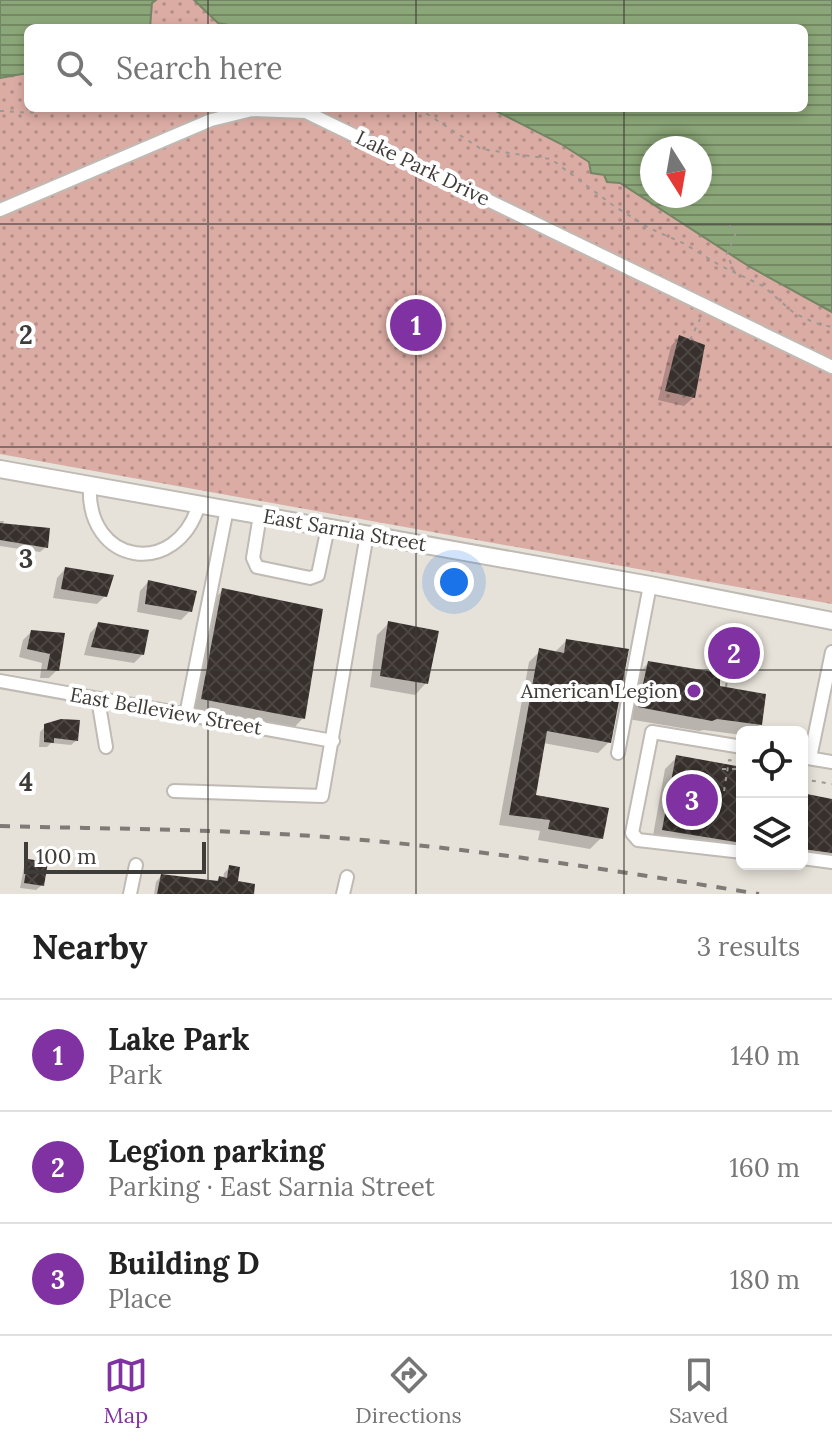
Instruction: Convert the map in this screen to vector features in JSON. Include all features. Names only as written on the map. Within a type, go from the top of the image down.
[{"type":"main road","name":"East Sarnia Street","points":[[0,469],[650,585],[832,621]]},
{"type":"street","name":"Lake Park Drive","points":[[0,210],[211,120],[244,112]]},
{"type":"street","name":"Lake Park Drive","points":[[306,112],[832,367]]},
{"type":"street","points":[[90,485],[89,505],[95,524],[107,540],[124,550],[144,554],[164,550],[181,539],[193,523],[199,504]]},
{"type":"street","points":[[186,715],[227,509]]},
{"type":"street","points":[[260,515],[253,558],[257,567],[310,578],[318,575],[328,527]]},
{"type":"street","points":[[174,791],[322,796],[367,534]]},
{"type":"street","points":[[618,753],[650,585]]},
{"type":"street","points":[[808,749],[832,652]]},
{"type":"street","name":"East Belleview Street","points":[[0,681],[333,741]]},
{"type":"street","points":[[98,699],[106,747]]},
{"type":"street","points":[[736,746],[652,732],[632,833],[638,840],[736,851]]},
{"type":"street","points":[[808,757],[832,762]]},
{"type":"street","points":[[808,859],[832,862]]},
{"type":"street","points":[[130,894],[136,865]]},
{"type":"street","points":[[343,894],[347,877]]},
{"type":"path","points":[[0,111],[30,112]]},
{"type":"path","points":[[424,112],[481,149],[551,159],[614,206],[763,286],[794,313],[832,327]]},
{"type":"path","points":[[729,226],[747,234]]},
{"type":"path","points":[[736,274],[727,254],[737,230]]},
{"type":"path","points":[[690,340],[707,306]]},
{"type":"path","points":[[726,687],[731,652]]},
{"type":"path","points":[[724,791],[729,760],[736,761]]},
{"type":"path","points":[[722,769],[736,769]]},
{"type":"path","points":[[808,780],[832,784]]},
{"type":"shaded area","points":[[0,0],[832,0],[832,604],[0,454]]},
{"type":"shaded area","points":[[0,0],[156,0],[152,3],[150,24],[24,24],[24,74],[0,78]]},
{"type":"shaded area","points":[[194,0],[832,0],[832,312],[750,267],[659,208],[712,208],[712,136],[640,136],[640,196],[620,183],[607,182],[604,175],[591,173],[589,162],[498,112],[808,112],[808,24],[223,24],[218,23]]},
{"type":"building","points":[[679,335],[705,345],[695,398],[665,391]]},
{"type":"building","points":[[0,523],[50,528],[48,548],[0,540]]},
{"type":"building","points":[[65,567],[114,575],[107,597],[61,589]]},
{"type":"building","points":[[148,580],[197,591],[192,612],[145,604]]},
{"type":"building","points":[[222,588],[323,609],[305,719],[201,699]]},
{"type":"building","points":[[388,621],[439,631],[428,684],[380,676]]},
{"type":"building","points":[[98,622],[149,630],[144,655],[91,647]]},
{"type":"building","points":[[31,630],[65,633],[59,671],[47,670],[50,654],[27,649]]},
{"type":"building","points":[[566,639],[629,649],[611,743],[547,731],[536,795],[609,808],[603,839],[548,829],[550,820],[509,815],[539,648],[564,653]]},
{"type":"building","name":"American Legion","points":[[648,661],[720,673],[720,686],[766,694],[762,725],[712,721],[638,707]]},
{"type":"building","points":[[61,719],[80,720],[78,741],[54,738],[54,743],[44,742],[44,724]]},
{"type":"building","points":[[676,755],[736,766],[736,842],[662,830]]},
{"type":"building","points":[[808,794],[832,799],[832,853],[808,850]]},
{"type":"building","points":[[28,859],[48,862],[44,886],[24,883]]},
{"type":"building","points":[[229,865],[240,867],[238,881],[255,884],[254,894],[157,894],[161,874],[218,881],[219,876],[227,878]]},
{"type":"railway","points":[[0,826],[339,838],[444,848],[759,894]]},
{"type":"place","name":"Lake Park","points":[[416,325]]},
{"type":"place","name":"Legion parking","points":[[734,653]]},
{"type":"place","name":"American Legion","points":[[694,691]]},
{"type":"place","name":"Building D","points":[[692,800]]}]
